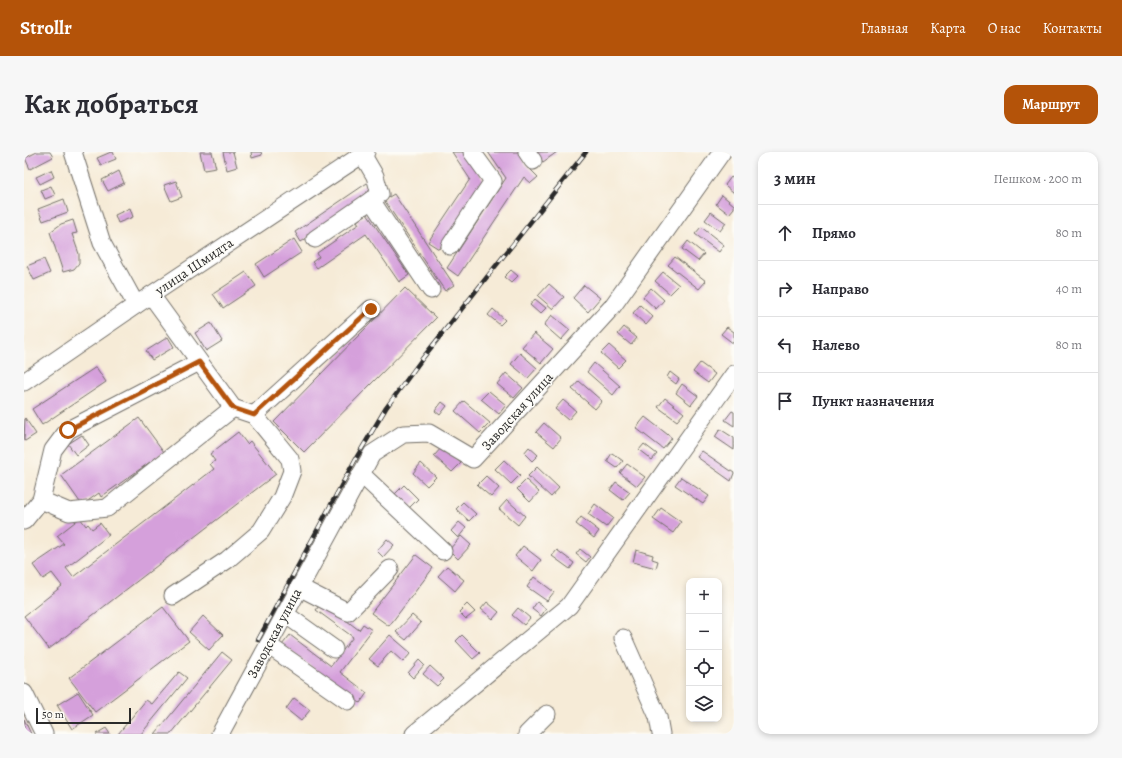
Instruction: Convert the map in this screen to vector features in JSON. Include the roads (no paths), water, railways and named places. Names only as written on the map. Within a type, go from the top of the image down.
[{"type":"street","points":[[73,152],[102,243],[136,305]]},
{"type":"street","points":[[450,246],[493,181],[472,152]]},
{"type":"street","name":"Заводская улица","points":[[220,734],[372,454],[403,434],[429,434],[473,459],[612,307],[722,152]]},
{"type":"street","points":[[315,239],[380,194],[376,176],[363,153]]},
{"type":"street","name":"улица Шмидта","points":[[24,382],[363,153]]},
{"type":"street","points":[[371,200],[431,290]]},
{"type":"street","points":[[151,295],[233,408],[254,415],[290,459],[292,471],[282,497],[261,530],[227,560],[173,596]]},
{"type":"street","points":[[254,415],[371,309]]},
{"type":"street","points":[[24,521],[41,500],[53,450],[68,430],[199,362]]},
{"type":"street","points":[[414,734],[569,606],[734,374]]},
{"type":"street","points":[[41,500],[70,512],[107,508],[233,408]]},
{"type":"street","points":[[361,474],[443,551]]},
{"type":"street","points":[[299,587],[348,612],[390,569]]},
{"type":"street","points":[[285,614],[334,649]]},
{"type":"street","points":[[623,638],[658,717],[661,734]]},
{"type":"street","points":[[268,645],[348,702]]},
{"type":"street","points":[[24,693],[44,734]]},
{"type":"street","points":[[527,734],[547,714]]},
{"type":"railway","points":[[258,640],[355,460],[386,408],[422,359],[586,152]]}]
